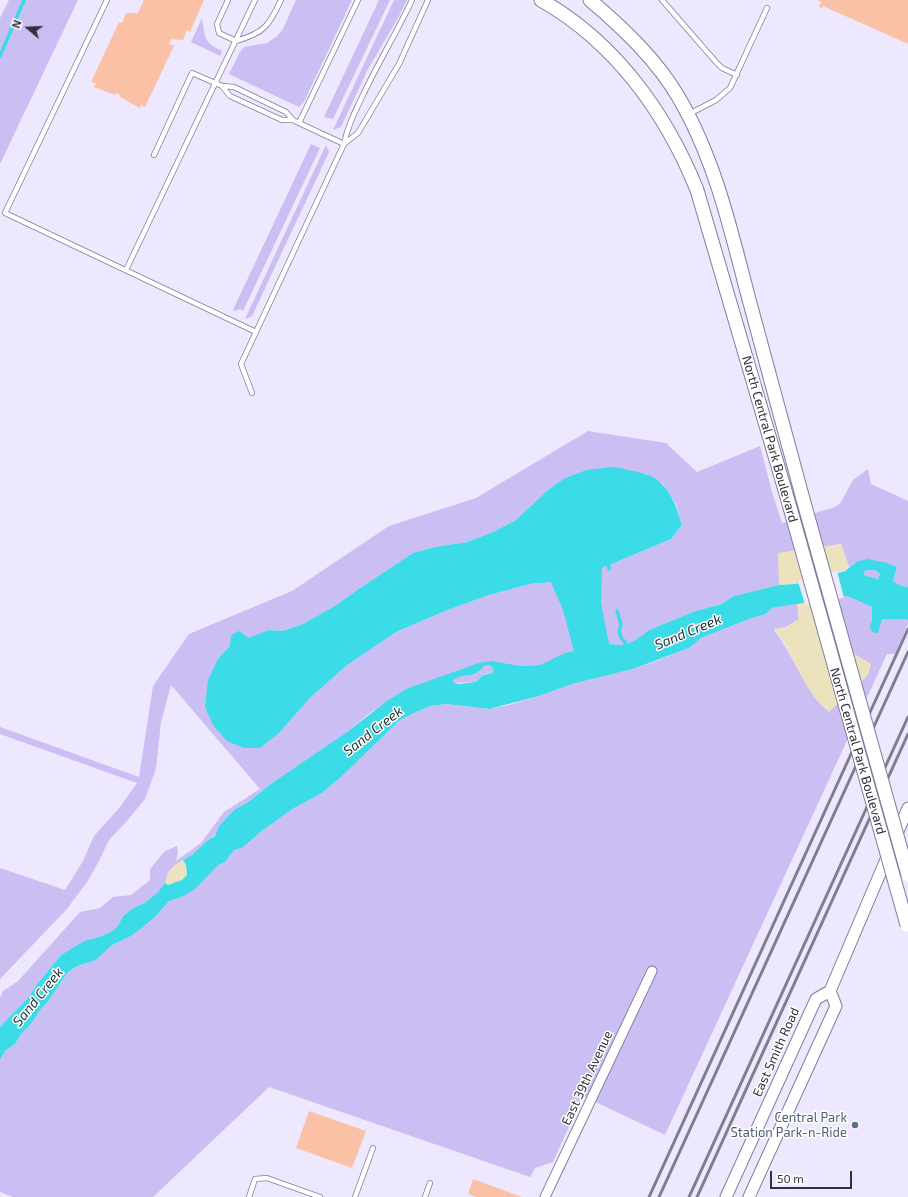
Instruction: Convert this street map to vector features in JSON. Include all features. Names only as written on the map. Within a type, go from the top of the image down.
[{"type":"main road","name":"North Central Park Boulevard","points":[[541,0],[580,27],[621,65],[651,103],[667,127],[680,151],[697,190],[789,504],[907,927]]},
{"type":"main road","name":"North Central Park Boulevard","points":[[590,0],[620,26],[646,54],[665,78],[679,98],[688,115],[710,164],[722,200],[803,500],[908,875]]},
{"type":"street","points":[[749,1197],[836,1006],[830,991],[908,808]]},
{"type":"street","name":"East 39th Avenue","points":[[545,1197],[652,971]]},
{"type":"street","name":"East Smith Road","points":[[726,1197],[816,999],[830,991]]},
{"type":"lane","points":[[107,0],[5,213],[256,332]]},
{"type":"lane","points":[[228,0],[217,24],[219,32],[236,41],[249,38],[261,31],[271,21],[281,0]]},
{"type":"lane","points":[[126,270],[255,0]]},
{"type":"lane","points":[[299,123],[358,0]]},
{"type":"lane","points":[[252,394],[241,364],[344,144],[348,126],[372,75],[402,22],[412,0]]},
{"type":"lane","points":[[344,144],[358,133],[392,76],[428,0]]},
{"type":"lane","points":[[662,0],[722,68],[738,75]]},
{"type":"lane","points":[[688,115],[724,95],[732,86],[767,8]]},
{"type":"lane","points":[[154,156],[192,73],[222,86],[234,88],[286,112],[293,120],[344,144]]},
{"type":"lane","points":[[222,86],[230,96],[282,120],[293,120]]},
{"type":"lane","points":[[355,1197],[373,1148]]},
{"type":"lane","points":[[249,1197],[255,1179],[268,1178],[320,1197]]},
{"type":"lane","points":[[425,1197],[430,1183]]},
{"type":"shaded area","points":[[9,0],[78,0],[0,164],[0,18]]},
{"type":"shaded area","points":[[296,0],[352,0],[304,102],[299,107],[229,74],[244,47],[267,43],[277,36],[283,29]]},
{"type":"shaded area","points":[[379,0],[390,0],[333,119],[324,117]]},
{"type":"shaded area","points":[[394,0],[407,0],[368,69],[341,127],[333,130]]},
{"type":"shaded area","points":[[202,18],[206,38],[211,45],[222,51],[220,56],[191,42]]},
{"type":"shaded area","points":[[311,144],[320,148],[243,311],[240,309],[235,311],[233,310]]},
{"type":"shaded area","points":[[326,145],[329,152],[252,316],[245,319]]},
{"type":"shaded area","points":[[588,431],[666,443],[697,472],[760,446],[782,523],[835,507],[841,502],[853,480],[868,469],[871,484],[908,501],[908,587],[899,585],[893,581],[897,567],[856,562],[849,567],[841,544],[779,553],[779,585],[734,596],[721,604],[693,612],[649,630],[636,640],[624,645],[609,644],[552,660],[540,665],[521,666],[492,661],[406,689],[367,715],[347,732],[272,783],[247,803],[235,809],[219,826],[215,835],[193,854],[175,865],[168,872],[165,883],[157,893],[146,902],[132,909],[123,916],[114,930],[102,936],[84,941],[61,955],[28,998],[0,1027],[0,998],[3,991],[18,981],[80,912],[100,908],[113,897],[131,895],[150,880],[150,869],[165,851],[177,846],[178,853],[176,861],[201,843],[224,812],[260,789],[171,685],[161,722],[156,769],[145,799],[109,840],[87,882],[66,910],[0,979],[0,868],[65,890],[83,861],[94,836],[120,807],[137,783],[0,734],[0,727],[139,777],[153,686],[189,634],[292,591],[389,526],[476,498]],"holes":[[[586,470],[646,474],[663,484],[676,504],[682,525],[671,539],[602,568],[551,582],[530,584],[489,595],[445,611],[396,632],[346,666],[311,697],[279,733],[218,659],[230,646],[269,630],[282,631],[301,625],[335,606],[413,553],[435,547],[467,542],[493,532],[516,520],[549,489],[565,478]]]},
{"type":"shaded area","points":[[875,570],[880,574],[878,579],[862,575],[865,571]]},
{"type":"shaded area","points":[[847,596],[872,607],[872,621],[899,618],[908,620],[908,624],[895,654],[887,654],[665,1135],[583,1096],[553,1162],[535,1168],[530,1177],[269,1087],[153,1197],[13,1197],[0,1192],[0,1060],[5,1051],[15,1044],[21,1034],[30,1025],[50,999],[67,973],[77,966],[96,960],[112,945],[131,936],[155,917],[169,901],[182,897],[218,865],[225,862],[234,850],[242,848],[263,830],[294,808],[322,793],[341,777],[400,720],[431,706],[447,704],[489,709],[509,705],[572,684],[633,669],[689,648],[701,638],[766,614],[772,608],[797,604],[799,619],[786,627],[774,630],[817,700],[829,712],[850,652],[836,598]]},
{"type":"shaded area","points":[[489,665],[494,671],[491,674],[486,673],[476,682],[454,683],[453,681],[460,677],[472,675],[479,671],[483,666]]},
{"type":"sand","points":[[841,544],[849,567],[845,570],[796,584],[779,585],[778,553]]},
{"type":"sand","points":[[836,598],[850,651],[871,664],[868,675],[829,712],[814,697],[786,646],[774,629],[786,627],[799,619],[797,604]]},
{"type":"sand","points":[[183,860],[186,865],[187,875],[182,880],[168,885],[165,883],[171,870]]},
{"type":"water","name":"Sand Creek","points":[[614,467],[653,477],[660,482],[670,494],[674,501],[682,525],[671,539],[602,568],[601,603],[609,644],[624,645],[636,640],[649,630],[693,612],[721,604],[734,596],[779,585],[796,584],[845,571],[856,562],[867,559],[887,563],[897,567],[893,581],[899,585],[908,587],[908,620],[882,619],[878,633],[872,632],[870,626],[872,621],[872,607],[847,596],[772,608],[766,614],[701,638],[689,648],[633,669],[572,684],[539,696],[489,709],[447,704],[431,706],[416,712],[400,720],[341,777],[322,793],[294,808],[263,830],[242,848],[234,850],[225,862],[218,865],[195,889],[182,897],[169,901],[155,917],[142,928],[131,936],[112,945],[96,960],[77,966],[67,973],[50,999],[30,1025],[21,1034],[15,1044],[5,1051],[0,1060],[0,1027],[28,998],[61,955],[84,941],[102,936],[114,930],[123,916],[132,909],[146,902],[157,893],[165,883],[168,885],[182,880],[187,875],[186,865],[183,860],[215,836],[219,826],[235,809],[247,803],[272,783],[347,732],[387,701],[406,689],[479,663],[492,661],[521,666],[540,665],[565,653],[574,651],[563,610],[551,582],[530,584],[489,595],[445,611],[396,632],[346,666],[311,697],[279,733],[260,748],[244,748],[227,741],[213,725],[205,707],[208,680],[218,659],[230,646],[231,635],[239,631],[248,638],[269,630],[282,631],[301,625],[335,606],[413,553],[435,547],[467,542],[493,532],[516,520],[549,489],[565,478],[586,470]],"holes":[[[875,570],[880,574],[878,579],[863,575],[865,571]],[[489,665],[494,671],[491,674],[484,675],[476,682],[459,684],[454,683],[453,681],[457,678],[472,675],[480,671],[484,666]]]},
{"type":"pier","points":[[837,571],[844,598],[805,605],[798,581]]},
{"type":"building","points":[[144,0],[204,0],[190,32],[187,30],[183,40],[171,39],[169,44],[174,46],[145,107],[141,105],[140,108],[120,97],[121,95],[116,93],[115,95],[94,87],[96,83],[91,82],[119,22],[122,23],[126,13],[138,13]]},
{"type":"building","points":[[817,0],[908,0],[908,44],[823,6],[822,8],[819,7],[821,2]]},
{"type":"building","points":[[309,1111],[366,1131],[352,1168],[296,1148]]},
{"type":"building","points":[[473,1179],[522,1197],[476,1197],[468,1194]]},
{"type":"waterway","points":[[0,56],[24,0]]},
{"type":"waterway","points":[[608,562],[609,569]]},
{"type":"waterway","points":[[617,611],[621,624],[619,631],[621,638],[625,642],[625,648]]},
{"type":"railway","points":[[649,1197],[908,629]]},
{"type":"railway","points":[[659,1197],[908,652]]},
{"type":"railway","points":[[689,1197],[908,717]]},
{"type":"railway","points":[[697,1197],[908,734]]},
{"type":"place","name":"Central Park Station Park-n-Ride","points":[[855,1125]]}]
